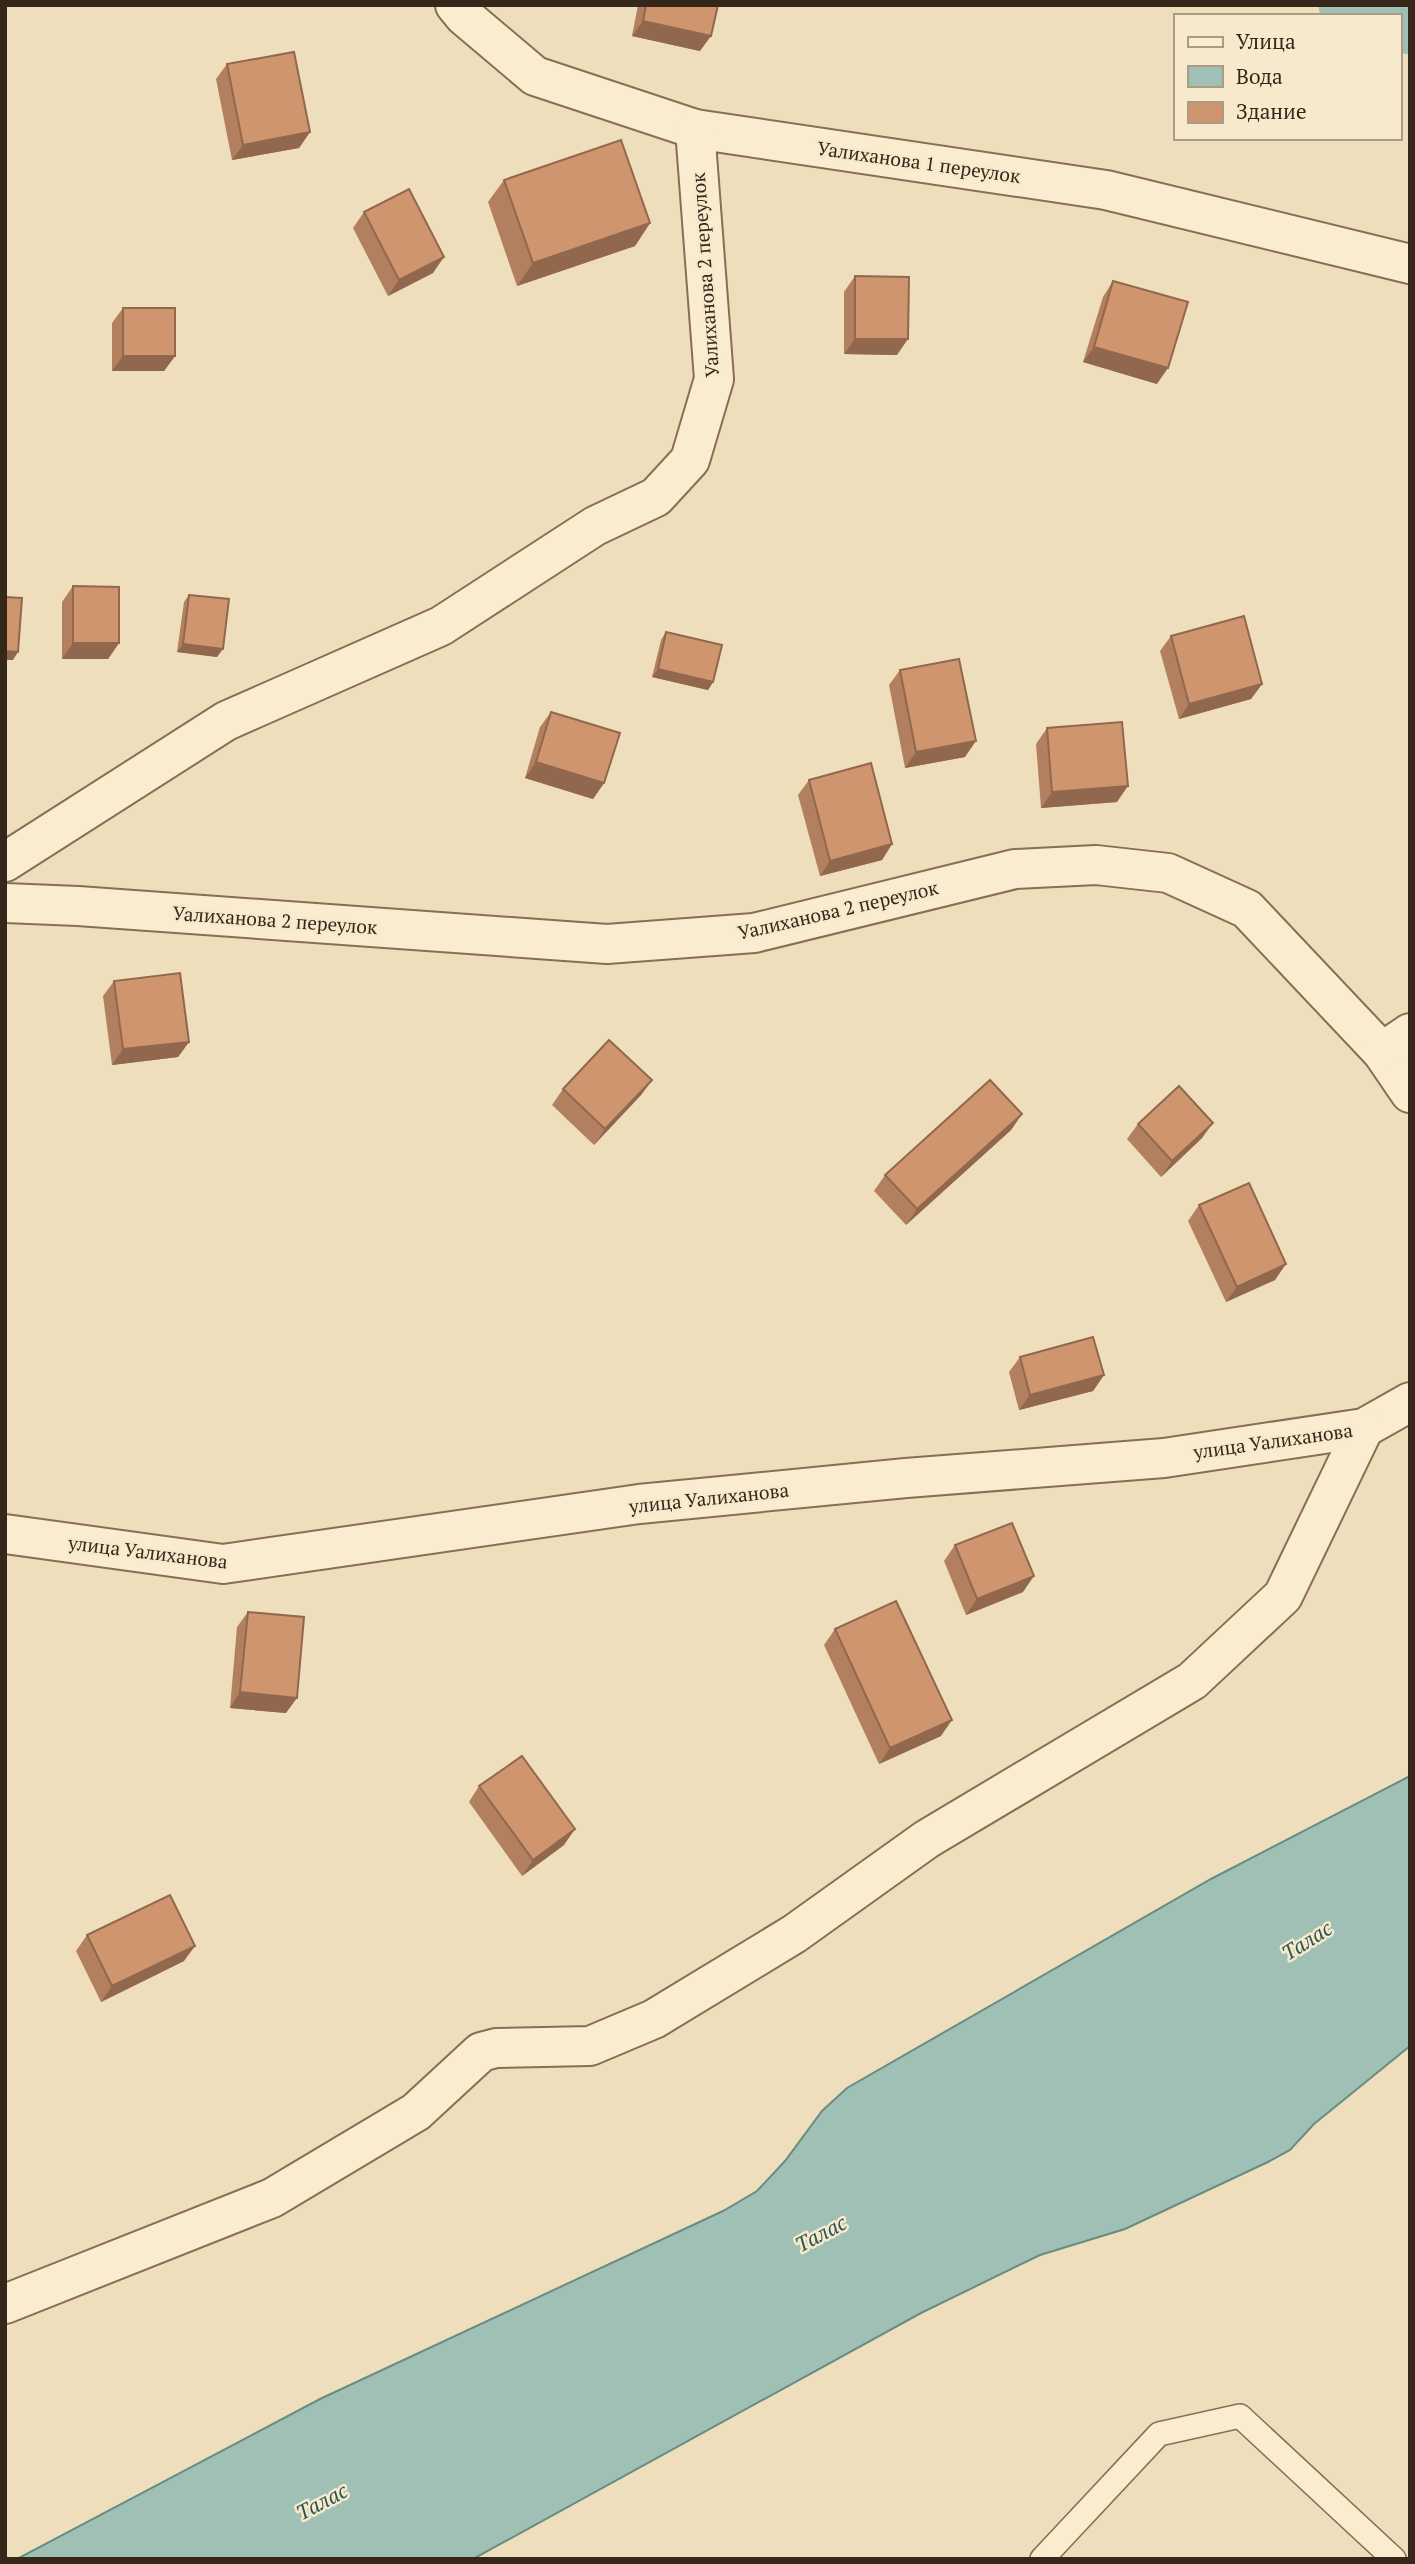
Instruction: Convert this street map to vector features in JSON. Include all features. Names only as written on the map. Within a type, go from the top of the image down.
[{"type":"street","name":"Уалиханова 1 переулок","points":[[455,5],[464,16],[535,76],[695,129],[1106,190],[1410,264]]},
{"type":"street","name":"Уалиханова 2 переулок","points":[[5,862],[226,721],[441,626],[595,526],[656,497],[690,460],[714,379],[695,129]]},
{"type":"street","name":"Уалиханова 2 переулок","points":[[5,903],[607,944],[754,933],[1015,869],[1096,864],[1168,873],[1247,909],[1396,1043],[1410,1093]]},
{"type":"street","name":"улица Уалиханова","points":[[5,1534],[223,1564],[639,1504],[906,1478],[1164,1458],[1364,1428],[1410,1402]]},
{"type":"street","points":[[5,2304],[272,2198],[416,2112],[481,2052],[496,2048],[590,2046],[654,2019],[794,1934],[927,1839],[1192,1681],[1283,1596],[1364,1428]]},
{"type":"lane","points":[[1042,2559],[1159,2434],[1240,2416],[1394,2559]]},
{"type":"water","name":"Талас","points":[[1410,1776],[1410,2046],[1314,2124],[1290,2150],[1125,2229],[1040,2255],[921,2313],[473,2559],[17,2559],[320,2399],[723,2211],[757,2191],[785,2161],[822,2111],[847,2088],[1211,1879]]},
{"type":"building","points":[[646,5],[718,5],[711,36],[643,21]]},
{"type":"building","points":[[294,52],[310,132],[243,145],[227,64]]},
{"type":"building","points":[[621,140],[650,223],[533,263],[504,180]]},
{"type":"building","points":[[409,189],[444,257],[399,280],[364,212]]},
{"type":"building","points":[[855,276],[909,277],[908,339],[855,339]]},
{"type":"building","points":[[1113,281],[1188,302],[1168,368],[1094,347]]},
{"type":"building","points":[[123,308],[175,308],[175,356],[123,356]]},
{"type":"building","points":[[73,586],[119,587],[119,643],[73,643]]},
{"type":"building","points":[[189,595],[229,599],[223,649],[183,644]]},
{"type":"building","points":[[5,597],[22,598],[18,652],[5,651]]},
{"type":"building","points":[[1244,616],[1262,684],[1189,704],[1171,636]]},
{"type":"building","points":[[666,632],[722,645],[713,682],[658,669]]},
{"type":"building","points":[[959,659],[976,741],[916,752],[900,670]]},
{"type":"building","points":[[551,712],[620,733],[604,783],[536,762]]},
{"type":"building","points":[[1122,722],[1128,786],[1052,792],[1047,728]]},
{"type":"building","points":[[871,763],[892,844],[830,861],[809,780]]},
{"type":"building","points":[[180,973],[189,1042],[123,1049],[114,981]]},
{"type":"building","points":[[609,1040],[652,1080],[605,1129],[563,1089]]},
{"type":"building","points":[[990,1080],[1022,1114],[917,1209],[885,1175]]},
{"type":"building","points":[[1179,1086],[1213,1123],[1172,1161],[1138,1124]]},
{"type":"building","points":[[1249,1183],[1286,1264],[1237,1287],[1199,1205]]},
{"type":"building","points":[[1093,1337],[1104,1375],[1030,1395],[1020,1357]]},
{"type":"building","points":[[1012,1523],[1034,1576],[977,1599],[955,1545]]},
{"type":"building","points":[[896,1601],[952,1720],[890,1748],[835,1629]]},
{"type":"building","points":[[248,1612],[304,1617],[297,1698],[240,1692]]},
{"type":"building","points":[[522,1756],[575,1829],[533,1860],[479,1786]]},
{"type":"building","points":[[170,1895],[195,1946],[112,1986],[87,1935]]},
{"type":"waterway","points":[[1342,5],[1364,14]]},
{"type":"waterway","points":[[1401,28],[1410,31]]}]
